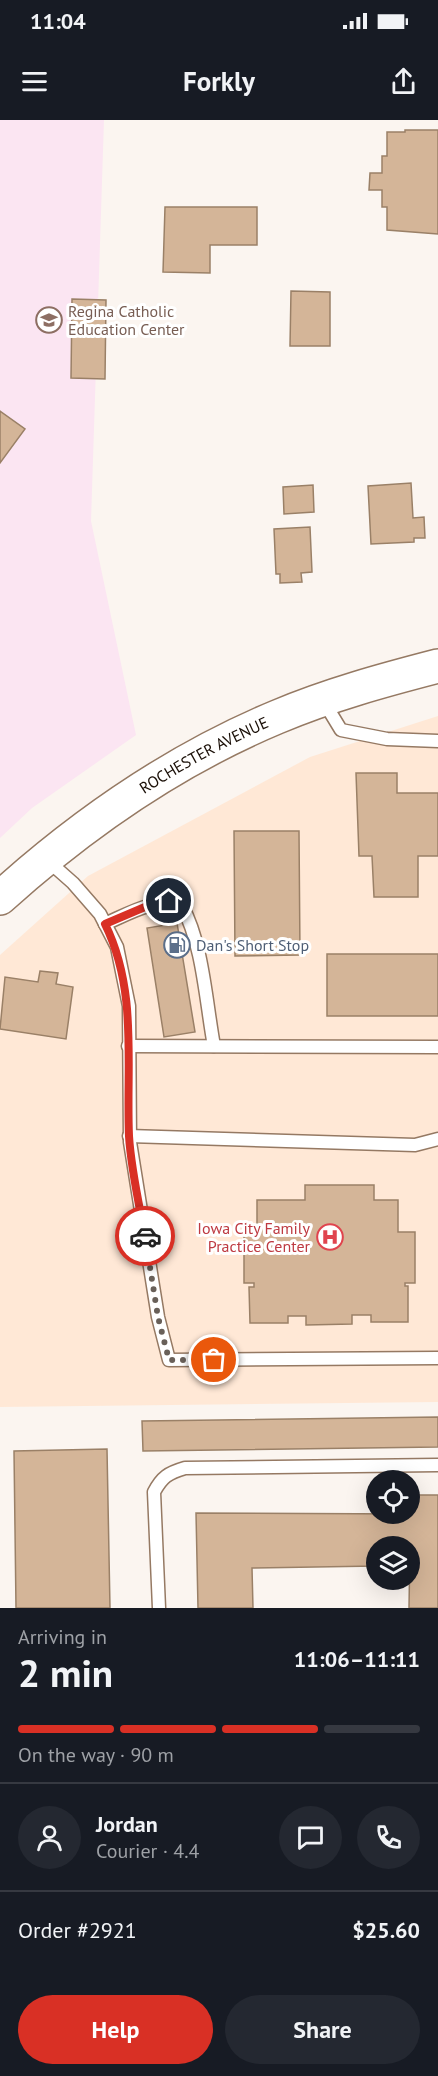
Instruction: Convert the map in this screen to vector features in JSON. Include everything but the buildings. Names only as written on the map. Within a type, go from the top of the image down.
[{"type":"main road","name":"ROCHESTER AVENUE","points":[[0,898],[44,858],[92,820],[152,781],[223,741],[279,716],[365,685],[438,666]]},
{"type":"lane","points":[[322,700],[341,730],[387,739],[438,741]]},
{"type":"lane","points":[[44,858],[73,884],[100,914],[117,947],[129,1006],[129,1136],[158,1317],[169,1360],[438,1358]]},
{"type":"lane","points":[[105,924],[152,904],[169,901],[182,906],[188,917],[196,947],[214,1046]]},
{"type":"lane","points":[[128,1046],[438,1047]]},
{"type":"lane","points":[[129,1136],[415,1144],[438,1139]]},
{"type":"lane","points":[[159,1608],[154,1492],[161,1479],[170,1472],[185,1468],[438,1465]]},
{"type":"shaded area","name":"Regina Catholic Education Center","points":[[0,120],[104,120],[91,521],[136,735],[32,808],[0,838]]},
{"type":"shaded area","points":[[438,716],[438,1402],[0,1407],[0,955],[88,876],[310,757]]},
{"type":"way so far","points":[[145,1236],[158,1317],[169,1360],[214,1360]]},
{"type":"place","name":"Regina Catholic Education Center","points":[[49,320]]},
{"type":"place","name":"Dan's Short Stop","points":[[177,945]]},
{"type":"place","name":"Iowa City Family Practice Center","points":[[330,1237]]},
{"type":"route","points":[[145,1236],[130,1142],[129,1006],[117,947],[105,924],[152,904],[169,901]]}]
